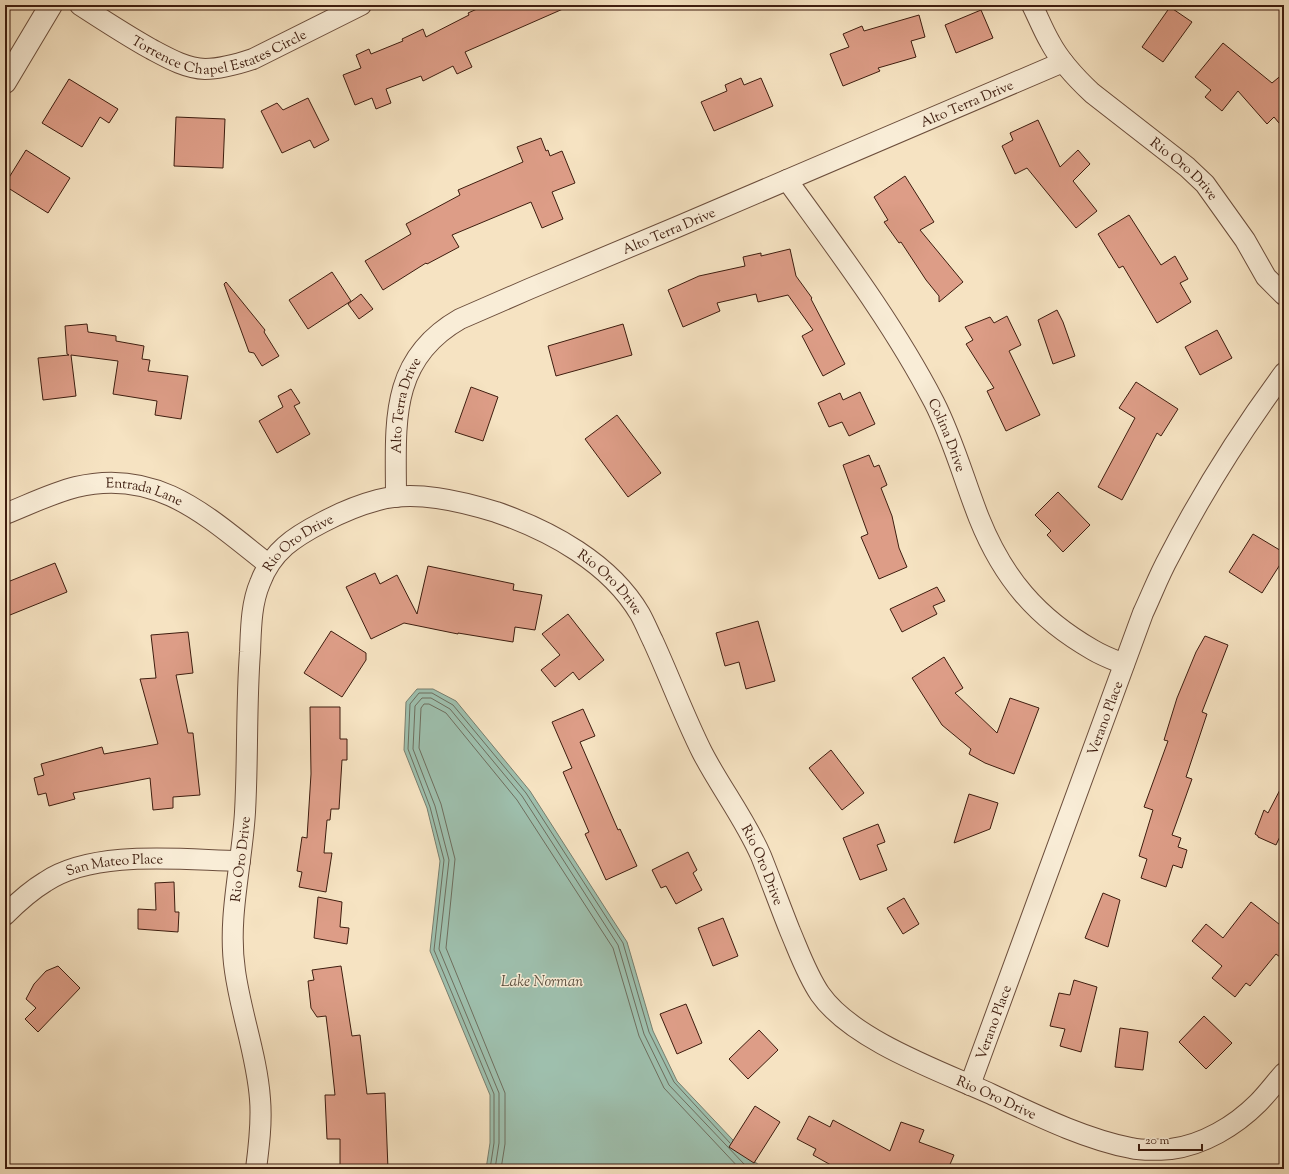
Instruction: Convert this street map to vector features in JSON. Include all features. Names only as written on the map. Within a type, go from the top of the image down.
[{"type":"street","points":[[5,82],[52,5]]},
{"type":"street","name":"Torrence Chapel Estates Circle","points":[[80,5],[128,36],[175,62],[192,67],[207,69],[236,64],[253,59],[361,5]]},
{"type":"street","name":"Rio Oro Drive","points":[[1032,5],[1050,43],[1079,81],[1092,93],[1187,167],[1205,184],[1245,240],[1266,277],[1284,295]]},
{"type":"street","name":"Alto Terra Drive","points":[[396,497],[396,430],[400,398],[404,383],[413,364],[422,351],[434,337],[450,325],[529,289],[1063,62]]},
{"type":"street","name":"Colina Drive","points":[[787,180],[858,277],[901,344],[946,427],[979,518],[994,551],[1017,588],[1039,611],[1065,633],[1095,651],[1124,664]]},
{"type":"street","name":"Verano Place","points":[[970,1085],[1143,613],[1165,565],[1190,518],[1239,438],[1284,373]]},
{"type":"street","name":"Entrada Lane","points":[[5,514],[80,486],[115,483],[138,485],[156,490],[185,503],[215,522],[268,564]]},
{"type":"street","name":"Rio Oro Drive","points":[[256,1169],[261,1126],[260,1100],[256,1068],[235,971],[232,922],[245,813],[247,693],[252,619],[257,587],[268,564],[286,544],[300,534],[337,514],[382,498],[424,497],[449,500],[478,506],[518,520],[551,535],[581,554],[606,573],[625,592],[641,616],[699,747],[715,777],[748,830],[758,850],[803,963],[820,994],[833,1009],[849,1023],[876,1040],[912,1059],[1059,1125],[1109,1143],[1145,1150],[1172,1149],[1214,1136],[1236,1122],[1257,1105],[1284,1073]]},
{"type":"street","name":"San Mateo Place","points":[[5,915],[19,901],[45,881],[66,871],[94,863],[132,859],[240,861]]},
{"type":"water","name":"Lake Norman","points":[[417,689],[433,689],[456,701],[530,791],[627,942],[653,1031],[677,1081],[750,1158],[764,1169],[486,1169],[490,1143],[490,1095],[430,951],[440,861],[427,808],[404,750],[406,702]]},
{"type":"building","points":[[486,5],[572,5],[465,52],[472,67],[457,74],[453,66],[423,81],[421,76],[386,89],[391,103],[376,109],[372,98],[355,105],[343,75],[361,68],[356,55],[369,49],[371,54],[403,41],[402,39],[423,29],[426,37],[469,15],[468,13]]},
{"type":"building","points":[[1170,7],[1192,22],[1163,62],[1142,47]]},
{"type":"building","points":[[981,10],[993,38],[956,53],[945,25]]},
{"type":"building","points":[[919,15],[925,37],[911,41],[916,57],[878,68],[880,71],[843,86],[830,54],[849,47],[843,34],[862,26],[864,31]]},
{"type":"building","points":[[1223,43],[1272,83],[1284,73],[1284,129],[1274,117],[1267,124],[1238,91],[1222,111],[1205,97],[1211,90],[1195,77]]},
{"type":"building","points":[[741,78],[744,85],[761,78],[773,106],[714,131],[701,102],[727,91],[725,85]]},
{"type":"building","points":[[69,79],[118,109],[109,123],[100,117],[82,147],[42,123]]},
{"type":"building","points":[[308,98],[329,140],[314,148],[310,140],[282,153],[261,111],[277,103],[283,110]]},
{"type":"building","points":[[176,117],[225,119],[223,168],[174,166]]},
{"type":"building","points":[[1038,120],[1060,167],[1078,150],[1090,164],[1073,181],[1097,211],[1076,228],[1027,168],[1015,174],[1002,146],[1013,140],[1010,133]]},
{"type":"building","points":[[541,138],[546,151],[548,150],[550,156],[562,151],[575,183],[552,192],[563,219],[542,228],[531,202],[452,235],[459,247],[427,264],[426,263],[383,290],[365,261],[411,234],[406,224],[460,195],[458,190],[523,162],[517,147]]},
{"type":"building","points":[[26,150],[70,178],[48,213],[5,186]]},
{"type":"building","points":[[905,176],[934,222],[920,230],[963,282],[939,302],[939,296],[926,280],[901,242],[899,243],[884,222],[888,220],[874,197]]},
{"type":"building","points":[[1129,215],[1161,265],[1175,256],[1188,279],[1180,283],[1191,302],[1157,323],[1123,266],[1119,268],[1098,234]]},
{"type":"building","points":[[790,249],[796,276],[812,298],[811,299],[845,364],[823,376],[802,336],[813,330],[788,295],[758,302],[756,294],[717,303],[720,311],[683,327],[668,290],[699,276],[745,266],[743,257],[761,253],[761,256]]},
{"type":"building","points":[[332,272],[351,301],[308,329],[289,300]]},
{"type":"building","points":[[226,282],[265,330],[264,332],[279,356],[262,366],[254,353],[249,352],[224,284]]},
{"type":"building","points":[[361,294],[373,309],[359,319],[348,304]]},
{"type":"building","points":[[1057,310],[1063,322],[1075,356],[1053,364],[1038,320]]},
{"type":"building","points":[[1007,316],[1021,345],[1009,351],[1040,415],[1006,431],[987,391],[994,388],[966,344],[973,340],[965,327],[990,317],[994,323]]},
{"type":"building","points":[[87,324],[88,332],[116,336],[116,341],[144,346],[142,359],[150,360],[148,371],[188,376],[181,419],[155,415],[157,401],[113,394],[118,361],[71,355],[76,396],[43,400],[38,358],[69,355],[67,354],[65,326]]},
{"type":"building","points":[[623,324],[632,355],[556,376],[548,346]]},
{"type":"building","points":[[1217,330],[1232,358],[1200,375],[1185,347]]},
{"type":"building","points":[[1136,382],[1178,409],[1161,436],[1157,433],[1122,500],[1098,487],[1135,418],[1119,408]]},
{"type":"building","points":[[471,387],[498,397],[483,441],[455,432]]},
{"type":"building","points":[[291,389],[300,403],[294,406],[310,434],[277,453],[259,421],[283,407],[278,396]]},
{"type":"building","points":[[860,392],[875,424],[849,436],[842,422],[829,427],[818,403],[840,393],[843,400]]},
{"type":"building","points":[[617,415],[661,473],[628,497],[585,439]]},
{"type":"building","points":[[869,455],[874,467],[879,465],[887,485],[881,488],[892,516],[899,548],[907,567],[879,579],[861,537],[868,534],[843,465]]},
{"type":"building","points":[[1058,492],[1090,525],[1063,552],[1047,535],[1051,531],[1035,515]]},
{"type":"building","points":[[1253,534],[1283,552],[1281,563],[1262,593],[1229,572]]},
{"type":"building","points":[[55,563],[67,592],[5,617],[5,583]]},
{"type":"building","points":[[428,566],[514,584],[513,590],[542,595],[535,630],[515,627],[513,642],[458,634],[404,623],[371,639],[346,587],[375,573],[380,584],[397,575],[417,614]]},
{"type":"building","points":[[937,587],[945,601],[933,606],[937,614],[902,632],[890,609]]},
{"type":"building","points":[[568,614],[604,660],[579,680],[573,672],[555,687],[541,670],[560,655],[542,634]]},
{"type":"building","points":[[758,621],[775,681],[746,689],[739,662],[725,666],[716,633]]},
{"type":"building","points":[[331,631],[366,653],[366,660],[342,697],[304,673]]},
{"type":"building","points":[[188,632],[193,673],[176,675],[188,733],[193,733],[200,795],[173,797],[173,808],[153,810],[150,778],[73,793],[75,799],[49,806],[46,793],[38,795],[34,778],[44,775],[41,764],[102,747],[104,754],[158,744],[140,679],[156,678],[151,635]]},
{"type":"building","points":[[1205,636],[1228,645],[1202,712],[1207,714],[1186,777],[1192,779],[1172,835],[1181,838],[1178,847],[1187,850],[1182,868],[1173,865],[1166,887],[1141,878],[1147,859],[1139,856],[1153,810],[1144,807],[1168,741],[1164,740],[1177,698],[1196,652]]},
{"type":"building","points":[[944,657],[963,688],[955,693],[997,733],[1010,698],[1039,708],[1014,774],[985,763],[969,754],[971,749],[942,725],[912,678]]},
{"type":"building","points":[[310,707],[340,707],[340,739],[347,739],[347,760],[342,760],[339,809],[331,809],[330,820],[327,820],[324,853],[332,853],[326,892],[299,887],[302,872],[297,871],[302,837],[307,838],[311,774]]},
{"type":"building","points":[[583,709],[595,736],[580,742],[618,830],[620,829],[637,866],[606,880],[585,834],[589,832],[563,772],[572,768],[552,722]]},
{"type":"building","points":[[831,750],[864,793],[842,810],[809,768]]},
{"type":"building","points":[[1284,782],[1284,828],[1276,845],[1258,837],[1255,834],[1264,810],[1268,813]]},
{"type":"building","points":[[969,794],[998,803],[990,829],[954,843]]},
{"type":"building","points":[[878,824],[885,842],[877,845],[887,870],[860,880],[843,838]]},
{"type":"building","points":[[688,852],[697,870],[693,873],[702,890],[676,904],[666,886],[661,888],[652,870]]},
{"type":"building","points":[[174,882],[175,912],[179,912],[178,932],[138,929],[138,909],[156,910],[155,883]]},
{"type":"building","points":[[1103,893],[1120,900],[1108,947],[1085,938]]},
{"type":"building","points":[[318,897],[342,902],[340,927],[349,928],[347,944],[314,938]]},
{"type":"building","points":[[904,898],[919,924],[903,934],[887,908]]},
{"type":"building","points":[[1251,902],[1284,928],[1284,960],[1276,954],[1250,986],[1246,983],[1235,997],[1212,978],[1222,966],[1192,941],[1206,924],[1223,938]]},
{"type":"building","points":[[723,918],[738,956],[713,966],[698,928]]},
{"type":"building","points":[[58,966],[80,988],[38,1032],[25,1019],[36,1008],[26,999],[34,984],[46,971]]},
{"type":"building","points":[[341,966],[352,1036],[360,1035],[367,1094],[385,1093],[388,1169],[340,1169],[340,1139],[327,1139],[325,1095],[335,1095],[330,1048],[326,1016],[317,1017],[311,1008],[308,981],[314,980],[312,970]]},
{"type":"building","points":[[1074,980],[1097,987],[1081,1052],[1060,1046],[1065,1029],[1050,1026],[1059,993],[1070,995]]},
{"type":"building","points":[[686,1004],[702,1043],[677,1054],[660,1014]]},
{"type":"building","points":[[1204,1016],[1232,1043],[1206,1069],[1179,1042]]},
{"type":"building","points":[[1120,1028],[1148,1032],[1143,1070],[1115,1067]]},
{"type":"building","points":[[759,1030],[778,1050],[748,1079],[729,1059]]},
{"type":"building","points":[[755,1106],[780,1122],[754,1163],[729,1147]]},
{"type":"building","points":[[809,1116],[830,1127],[833,1120],[890,1151],[901,1122],[924,1130],[919,1142],[954,1155],[948,1169],[838,1169],[813,1155],[816,1149],[797,1139]]}]
